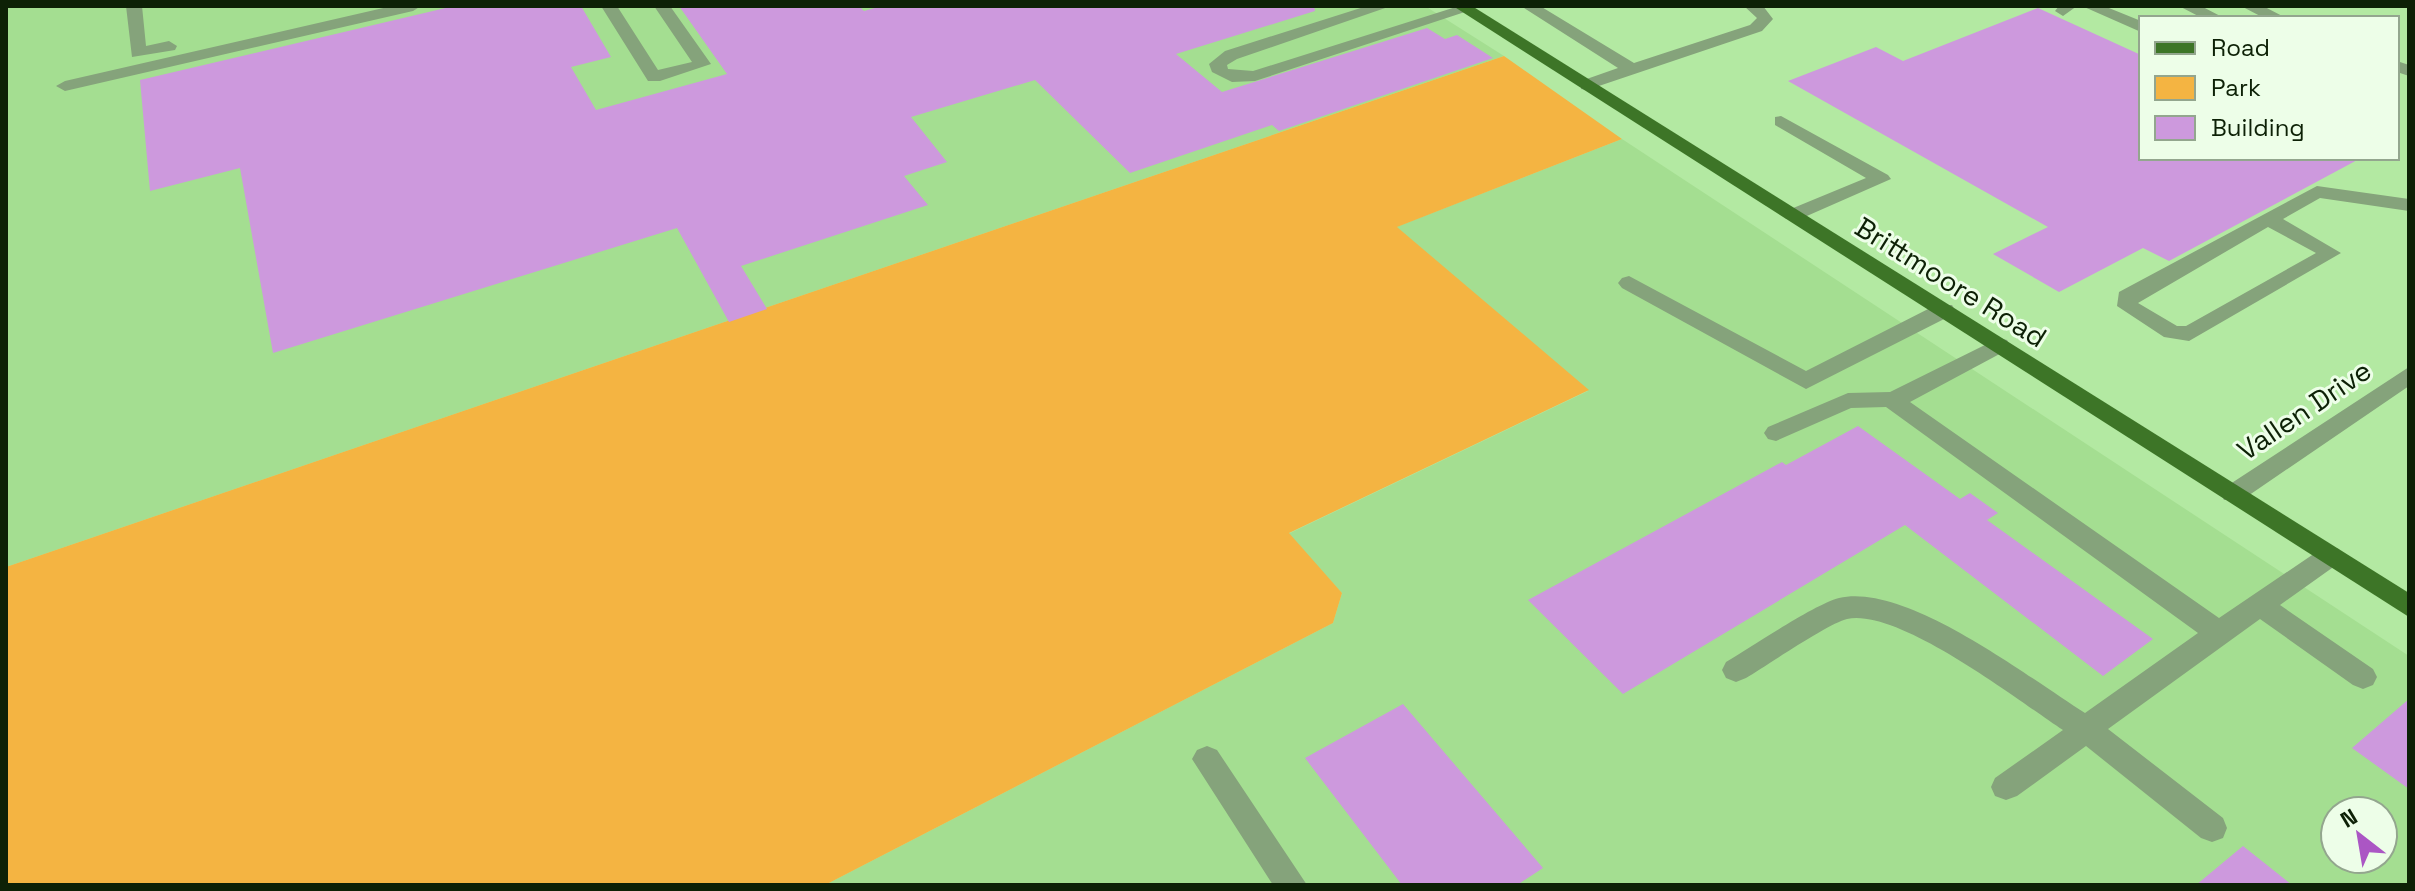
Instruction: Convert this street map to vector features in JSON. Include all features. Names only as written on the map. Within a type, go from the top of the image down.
[{"type":"main road","name":"Brittmoore Road","points":[[1464,8],[2409,606]]},
{"type":"street","points":[[134,6],[138,53],[344,6]]},
{"type":"street","points":[[65,86],[413,6]]},
{"type":"street","points":[[609,6],[654,77],[702,64],[662,6]]},
{"type":"street","points":[[1383,6],[1231,55],[1218,64],[1221,72],[1232,77],[1255,76],[1464,8]]},
{"type":"street","points":[[1529,6],[1632,69]]},
{"type":"street","points":[[1587,85],[1756,28],[1765,19],[1762,12],[1752,6]]},
{"type":"street","points":[[2090,6],[2139,26]]},
{"type":"street","points":[[2187,6],[2211,16]]},
{"type":"street","points":[[2249,6],[2273,16]]},
{"type":"street","points":[[1781,121],[1881,179],[1793,215]]},
{"type":"street","points":[[2270,220],[2331,253],[2189,334],[2172,332],[2128,306],[2127,297],[2317,192],[2409,205]]},
{"type":"street","points":[[1629,283],[1806,381],[1944,310]]},
{"type":"street","points":[[1893,401],[1999,345]]},
{"type":"street","name":"Vallen Drive","points":[[2233,494],[2409,375]]},
{"type":"street","points":[[1776,433],[1859,397],[1877,396],[1893,401],[2219,633]]},
{"type":"street","points":[[2006,787],[2330,556]]},
{"type":"street","points":[[2260,605],[2363,677]]},
{"type":"street","points":[[1736,670],[1842,608],[1876,609],[1916,621],[2086,729],[2212,828]]},
{"type":"street","points":[[1207,759],[1291,885]]},
{"type":"shaded area","points":[[6,6],[1425,6],[1504,56],[6,567]]},
{"type":"shaded area","points":[[1622,139],[2409,656],[2409,885],[825,885],[1333,623],[1342,593],[1288,534],[1588,391],[1396,227]]},
{"type":"green space","points":[[1504,56],[1622,139],[1397,227],[1589,390],[1289,533],[1342,593],[1333,623],[825,885],[6,885],[6,567]]},
{"type":"building","points":[[454,6],[581,6],[611,57],[571,67],[596,110],[727,74],[679,6],[859,6],[864,11],[882,6],[1314,6],[1315,11],[1176,54],[1222,92],[1427,28],[1445,39],[1457,35],[1493,58],[1279,131],[1272,125],[1130,173],[1035,80],[911,117],[947,162],[904,176],[928,205],[741,266],[767,309],[729,322],[677,228],[273,353],[240,168],[150,191],[140,80]]},
{"type":"building","points":[[2038,8],[2139,54],[2139,160],[2357,160],[2169,261],[2143,248],[2059,292],[1993,254],[2048,227],[1788,81],[1876,47],[1903,61]]},
{"type":"building","points":[[1858,426],[1960,499],[1970,493],[1998,513],[1987,520],[2153,639],[2103,676],[1905,525],[1623,694],[1528,600],[1782,462],[1786,465]]},
{"type":"building","points":[[2409,699],[2409,789],[2352,748]]},
{"type":"building","points":[[1403,704],[1543,868],[1517,885],[1402,885],[1305,758]]},
{"type":"building","points":[[2243,846],[2292,885],[2196,885]]}]
